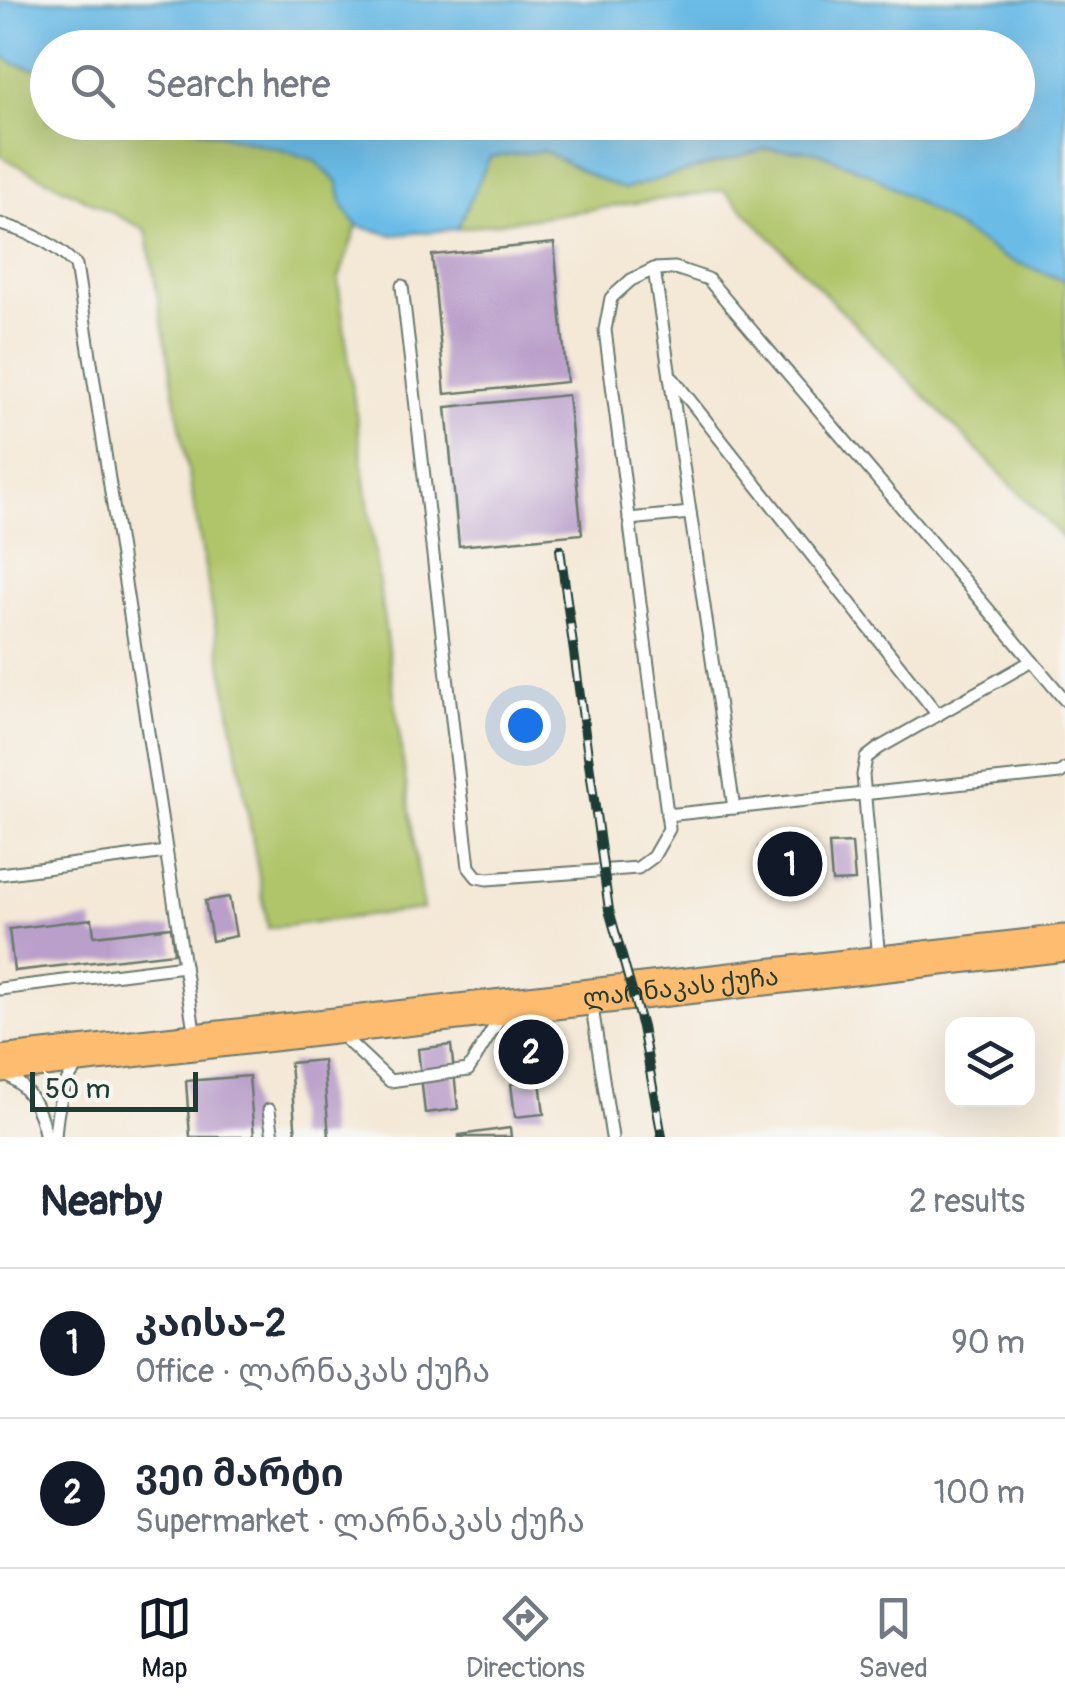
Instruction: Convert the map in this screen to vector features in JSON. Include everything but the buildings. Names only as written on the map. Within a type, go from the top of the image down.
[{"type":"highway","name":"ლარნაკას ქუჩა","points":[[0,1068],[86,1054],[1065,943]]},
{"type":"lane","points":[[0,224],[53,244],[76,265],[196,1042]]},
{"type":"lane","points":[[402,286],[469,867],[477,877],[638,868],[653,857],[669,829],[604,330],[611,298],[631,280],[654,269],[675,268],[708,279],[1065,700]]},
{"type":"lane","points":[[654,269],[734,808]]},
{"type":"lane","points":[[670,376],[938,715]]},
{"type":"lane","points":[[629,519],[690,513]]},
{"type":"lane","points":[[880,964],[864,795],[866,758],[1032,661]]},
{"type":"lane","points":[[667,815],[1065,770]]},
{"type":"lane","points":[[0,874],[166,852]]},
{"type":"lane","points":[[0,989],[184,966]]},
{"type":"lane","points":[[590,996],[612,1137]]},
{"type":"lane","points":[[332,1026],[390,1081],[468,1070],[507,1006]]},
{"type":"lane","points":[[55,1137],[63,1090],[86,1054]]},
{"type":"lane","points":[[0,1068],[33,1098],[46,1137]]},
{"type":"lane","points":[[269,1110],[273,1137]]},
{"type":"green space","points":[[0,54],[30,67],[30,140],[242,140],[314,160],[338,183],[343,206],[357,226],[338,281],[423,909],[268,928],[146,230],[0,156]]},
{"type":"green space","points":[[765,149],[814,151],[871,174],[1005,258],[1065,281],[1065,540],[724,190],[457,229],[490,157],[543,151],[624,189]]},
{"type":"water","points":[[0,0],[1065,0],[1065,281],[1005,258],[871,174],[814,151],[765,149],[624,189],[544,151],[490,157],[457,229],[393,235],[357,226],[343,206],[338,183],[314,160],[242,140],[1035,140],[1035,30],[30,30],[30,67],[15,64],[0,54]]},
{"type":"railway","points":[[560,549],[609,910],[642,1027],[662,1137]]},
{"type":"place","name":"კაისა-2","points":[[790,864]]},
{"type":"place","name":"ვეი მარტი","points":[[531,1052]]}]
